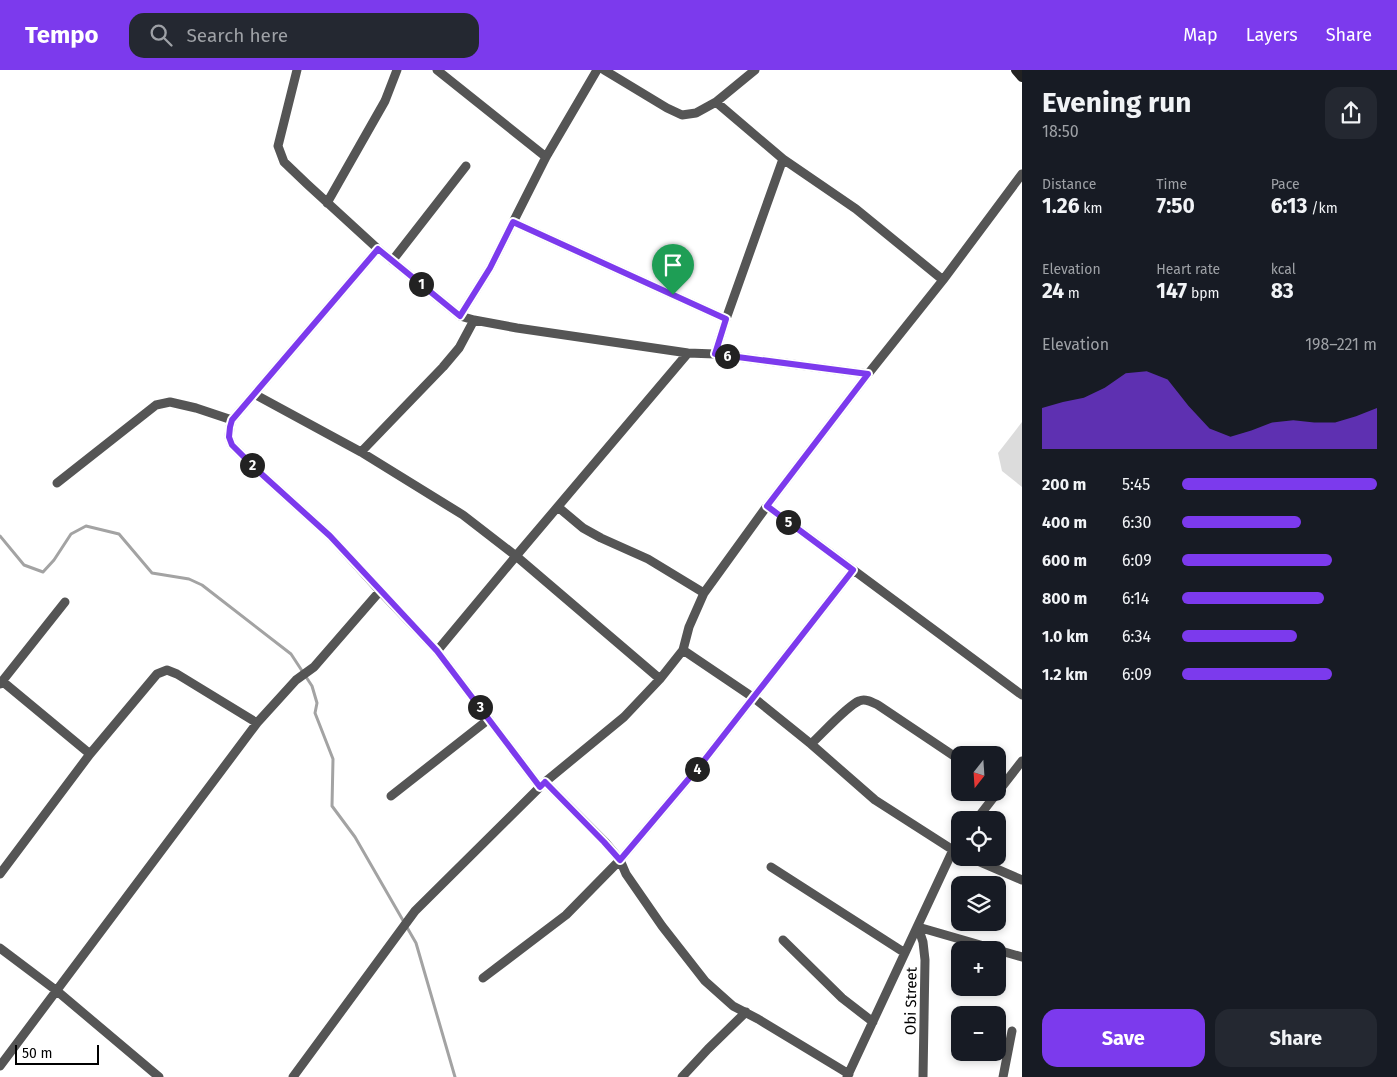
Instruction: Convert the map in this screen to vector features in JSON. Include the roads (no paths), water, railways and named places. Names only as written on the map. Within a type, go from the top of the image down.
[{"type":"main road","points":[[1016,70],[1022,77]]},
{"type":"street","points":[[297,70],[278,146],[284,162],[378,249],[460,316],[517,328],[688,352],[868,374]]},
{"type":"street","points":[[327,203],[385,101],[397,70]]},
{"type":"street","points":[[437,70],[546,157]]},
{"type":"street","points":[[460,316],[490,268],[546,157],[597,70]]},
{"type":"street","points":[[604,70],[682,115],[696,113],[716,102],[755,70]]},
{"type":"street","points":[[716,102],[783,159],[856,209],[943,280]]},
{"type":"street","points":[[715,354],[783,159]]},
{"type":"street","points":[[392,261],[466,166]]},
{"type":"street","points":[[293,1077],[416,910],[543,785],[624,716],[660,679],[683,650],[689,627],[704,593],[767,506],[943,280],[1022,174]]},
{"type":"street","points":[[513,222],[726,319]]},
{"type":"street","points":[[378,249],[232,420],[229,437],[232,445],[330,536],[437,651],[543,785],[604,842],[620,860],[626,874],[662,926],[705,981],[734,1006],[848,1075],[905,953],[951,863]]},
{"type":"street","points":[[361,452],[459,348],[474,320]]},
{"type":"street","points":[[437,651],[688,352]]},
{"type":"street","points":[[254,394],[361,452],[463,515],[516,556],[660,679]]},
{"type":"street","points":[[57,483],[156,406],[170,402],[232,420]]},
{"type":"street","points":[[767,506],[1022,695]]},
{"type":"street","points":[[558,507],[583,528],[648,559],[704,593]]},
{"type":"street","points":[[483,978],[566,915],[620,860],[702,763],[853,570]]},
{"type":"street","points":[[0,1066],[257,724],[296,680],[314,667],[380,591]]},
{"type":"street","points":[[65,602],[1,683],[90,754]]},
{"type":"street","points":[[683,650],[754,698],[876,800],[951,847]]},
{"type":"street","points":[[0,874],[90,754],[157,674],[167,670],[177,674],[257,724]]},
{"type":"street","points":[[811,744],[850,707],[860,700],[868,700],[878,704],[951,754]]},
{"type":"street","points":[[391,796],[489,719]]},
{"type":"street","points":[[1006,778],[1022,761]]},
{"type":"street","points":[[990,866],[1022,880]]},
{"type":"street","points":[[771,868],[905,953]]},
{"type":"street","points":[[918,927],[1022,957]]},
{"type":"street","name":"Obi Street","points":[[918,927],[923,942],[925,960],[923,1077]]},
{"type":"street","points":[[783,940],[842,998],[873,1022]]},
{"type":"street","points":[[0,948],[57,991],[160,1077]]},
{"type":"street","points":[[682,1077],[746,1012]]},
{"type":"street","points":[[1003,1077],[1012,1031]]},
{"type":"street","points":[[144,1077],[150,1069]]},
{"type":"waterway","points":[[0,536],[24,565],[43,572],[54,560],[71,534],[86,526],[119,534],[152,573],[189,579],[202,585],[291,654],[312,686],[317,703],[315,713],[333,759],[332,806],[355,837],[416,943],[455,1077]]}]
